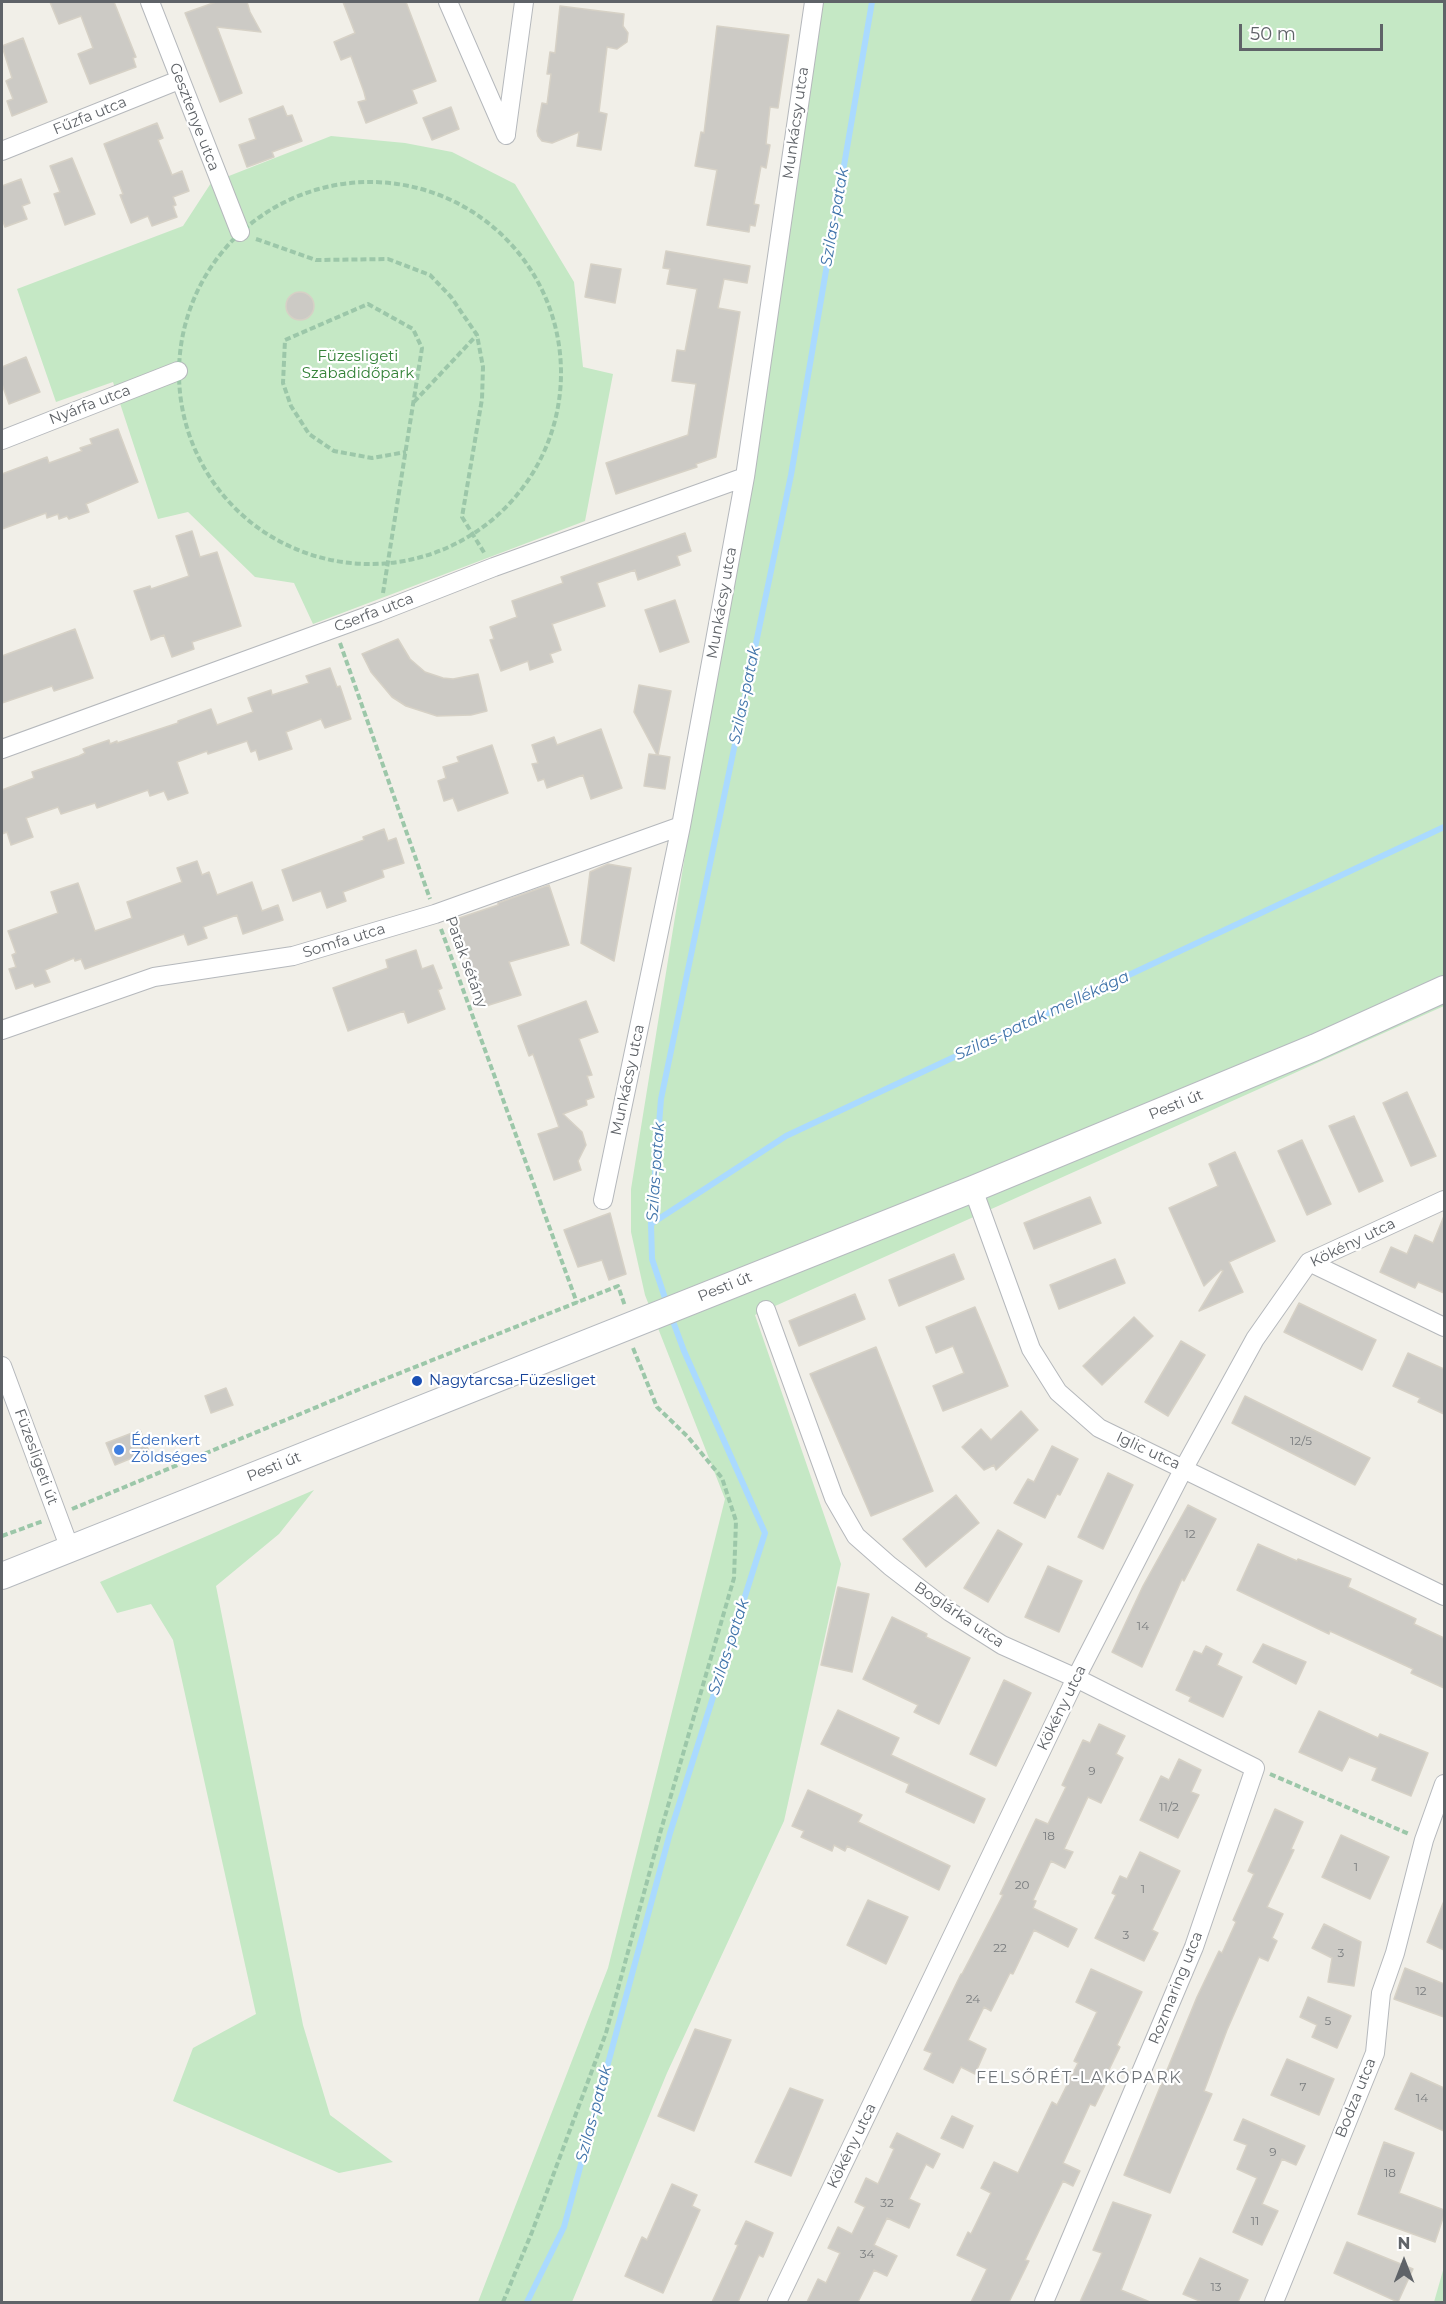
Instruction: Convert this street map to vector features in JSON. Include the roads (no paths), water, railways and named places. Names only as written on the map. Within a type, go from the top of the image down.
[{"type":"main road","name":"Pesti út","points":[[2,1576],[637,1327],[698,1298],[973,1189],[1316,1047],[1444,989]]},
{"type":"street","name":"Gesztenye utca","points":[[150,2],[240,232]]},
{"type":"street","points":[[448,2],[506,135],[524,2]]},
{"type":"street","name":"Munkácsy utca","points":[[603,1200],[681,826],[745,477],[814,2]]},
{"type":"street","name":"Fűzfa utca","points":[[2,151],[179,80]]},
{"type":"street","name":"Nyárfa utca","points":[[2,440],[178,370]]},
{"type":"street","name":"Cserfa utca","points":[[2,749],[745,477]]},
{"type":"street","name":"Somfa utca","points":[[2,1030],[154,977],[293,956],[435,914],[681,826]]},
{"type":"street","name":"Iglic utca","points":[[973,1189],[1031,1349],[1058,1392],[1099,1428],[1444,1596]]},
{"type":"street","name":"Kökény utca","points":[[777,2302],[1076,1678],[1184,1468],[1255,1339],[1309,1262],[1444,1200]]},
{"type":"street","points":[[1309,1262],[1444,1327]]},
{"type":"street","name":"Boglárka utca","points":[[766,1310],[834,1498],[856,1536],[898,1573],[950,1612],[1002,1645],[1076,1678],[1255,1768]]},
{"type":"street","name":"Füzesligeti út","points":[[2,1366],[9,1411],[70,1549]]},
{"type":"street","name":"Rozmaring utca","points":[[1044,2302],[1194,1947],[1255,1768]]},
{"type":"street","name":"Bodza utca","points":[[1274,2302],[1375,2053],[1381,1993],[1395,1953],[1424,1840],[1444,1784]]},
{"type":"waterway","name":"Szilas-patak","points":[[667,1304],[652,1259],[651,1224],[661,1099],[791,475],[872,2]]},
{"type":"waterway","name":"Szilas-patak mellékága","points":[[651,1224],[786,1136],[1444,827]]},
{"type":"waterway","name":"Szilas-patak","points":[[527,2302],[564,2227],[670,1833],[765,1533],[684,1351],[671,1316]]},
{"type":"place","name":"Nagytarcsa-Füzesliget","points":[[417,1381]]},
{"type":"place","name":"Édenkert Zöldséges","points":[[119,1450]]},
{"type":"district","name":"FELSŐRÉT-LAKÓPARK","points":[[1079,2078]]},
{"type":"park label","name":"Füzesligeti Szabadidőpark","points":[[358,366]]}]
